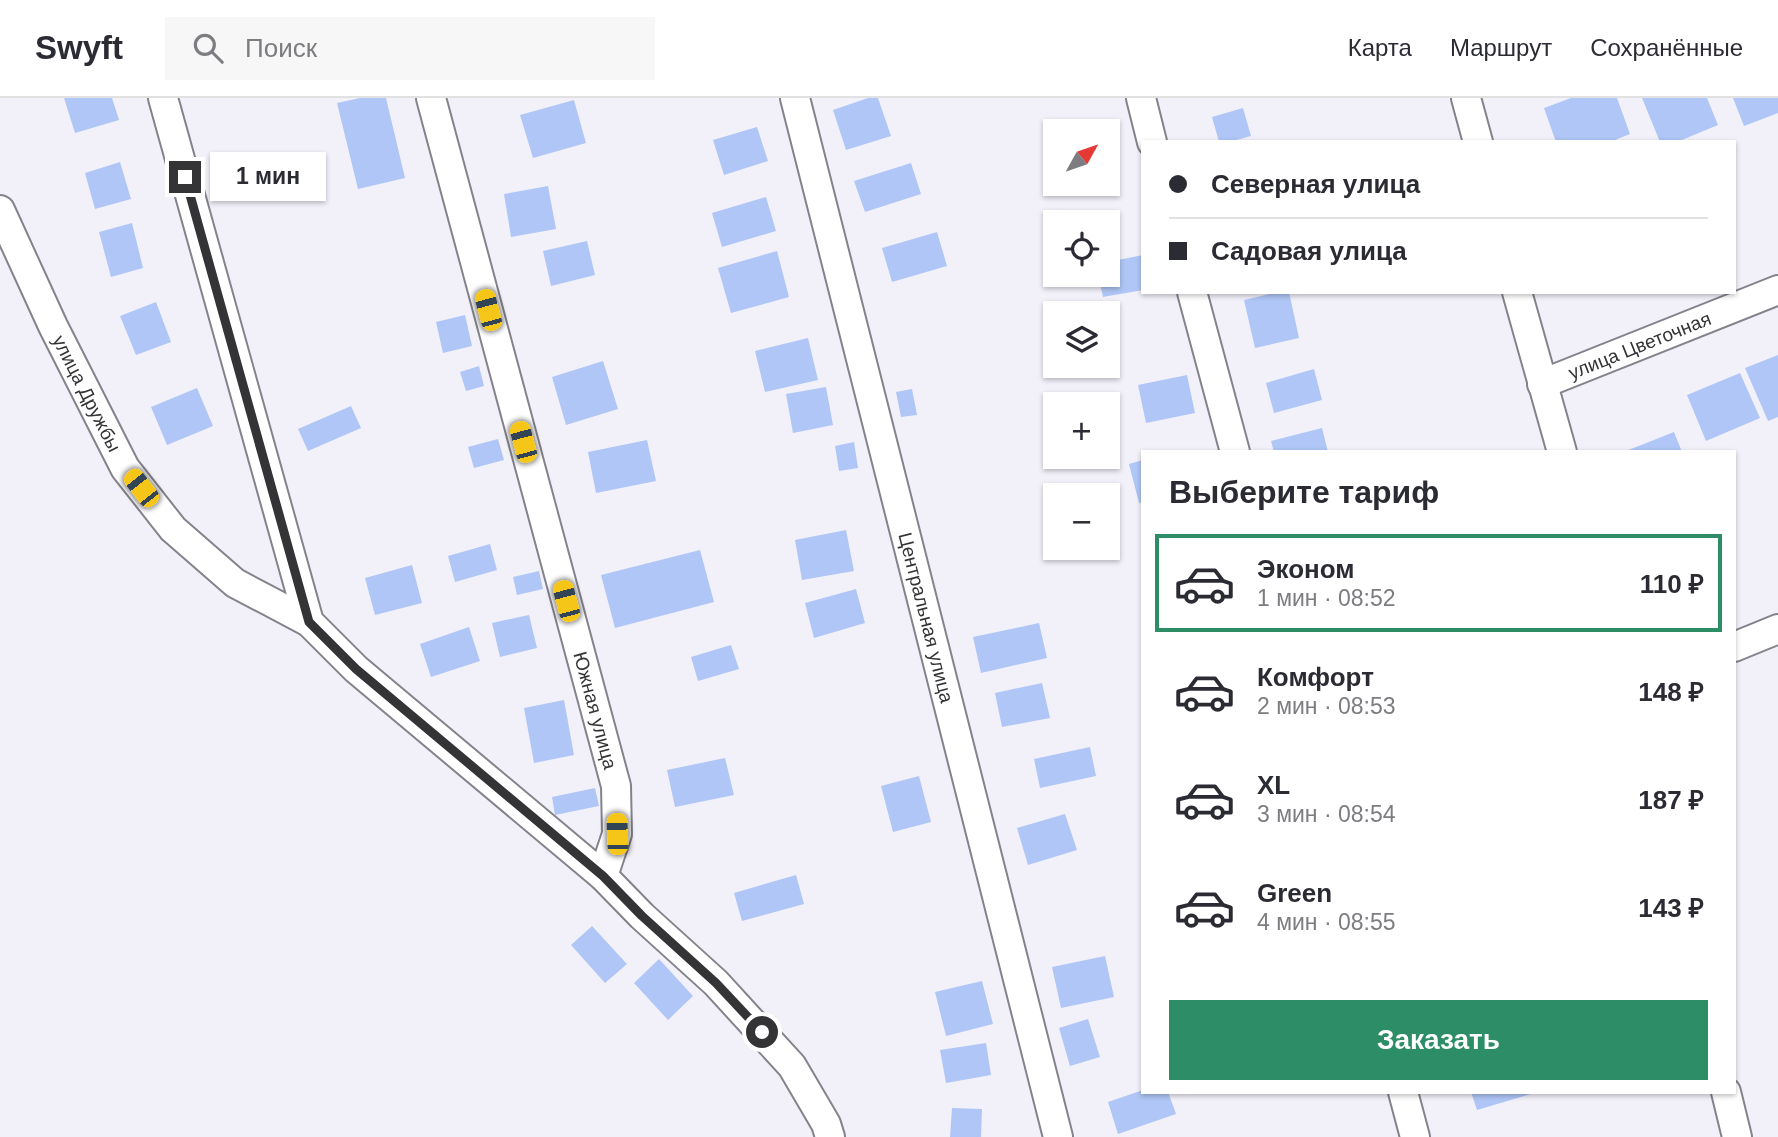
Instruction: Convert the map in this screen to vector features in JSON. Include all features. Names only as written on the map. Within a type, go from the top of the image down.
[{"type":"street","points":[[163,98],[309,622],[356,669],[603,876],[642,916],[716,983],[792,1066],[826,1124],[830,1137]]},
{"type":"street","name":"Южная улица","points":[[430,98],[616,786],[617,834],[603,876]]},
{"type":"street","name":"Центральная улица","points":[[794,98],[1058,1137]]},
{"type":"street","points":[[1140,98],[1151,140]]},
{"type":"street","points":[[1466,98],[1477,140]]},
{"type":"street","name":"улица Дружбы","points":[[0,210],[125,468],[173,529],[235,583],[309,622]]},
{"type":"street","name":"улица Цветочная","points":[[1542,384],[1778,290]]},
{"type":"street","points":[[1193,294],[1233,450]]},
{"type":"street","points":[[1518,294],[1561,450]]},
{"type":"street","points":[[1736,646],[1778,629]]},
{"type":"street","points":[[1404,1094],[1415,1137]]},
{"type":"street","points":[[1726,1094],[1737,1137]]},
{"type":"building","points":[[64,98],[112,98],[119,120],[75,133]]},
{"type":"building","points":[[360,98],[386,98],[405,178],[358,189],[337,103]]},
{"type":"building","points":[[868,98],[878,98],[891,136],[846,150],[833,110]]},
{"type":"building","points":[[1571,98],[1617,98],[1630,134],[1615,140],[1555,140],[1544,108]]},
{"type":"building","points":[[1642,98],[1707,98],[1718,125],[1682,140],[1659,140]]},
{"type":"building","points":[[1733,98],[1778,98],[1778,113],[1744,126]]},
{"type":"building","points":[[574,100],[586,143],[533,158],[520,115]]},
{"type":"building","points":[[1243,108],[1251,136],[1236,140],[1218,140],[1212,117]]},
{"type":"building","points":[[757,127],[768,161],[724,175],[713,140]]},
{"type":"building","points":[[120,162],[131,199],[95,209],[85,173]]},
{"type":"building","points":[[911,163],[921,194],[865,212],[854,181]]},
{"type":"building","points":[[548,186],[556,229],[511,237],[504,194]]},
{"type":"building","points":[[766,197],[776,231],[722,247],[712,213]]},
{"type":"building","points":[[132,223],[143,268],[111,277],[99,232]]},
{"type":"building","points":[[937,232],[947,266],[892,282],[882,248]]},
{"type":"building","points":[[587,241],[595,275],[551,286],[543,251]]},
{"type":"building","points":[[777,251],[789,297],[731,313],[718,268]]},
{"type":"building","points":[[1141,255],[1141,290],[1103,297],[1101,287],[1120,287],[1120,260]]},
{"type":"building","points":[[1270,294],[1289,294],[1299,338],[1255,348],[1244,300]]},
{"type":"building","points":[[156,302],[171,342],[136,355],[120,316]]},
{"type":"building","points":[[465,315],[472,346],[443,353],[436,322]]},
{"type":"building","points":[[808,338],[818,380],[765,392],[755,351]]},
{"type":"building","points":[[1778,355],[1778,417],[1768,421],[1745,368]]},
{"type":"building","points":[[603,361],[618,409],[566,425],[552,377]]},
{"type":"building","points":[[479,366],[484,386],[466,391],[460,372]]},
{"type":"building","points":[[1314,369],[1322,400],[1274,413],[1266,383]]},
{"type":"building","points":[[1740,373],[1760,418],[1706,441],[1687,395]]},
{"type":"building","points":[[1187,375],[1195,413],[1146,423],[1138,385]]},
{"type":"building","points":[[826,387],[833,425],[793,433],[786,394]]},
{"type":"building","points":[[197,388],[213,426],[167,445],[151,407]]},
{"type":"building","points":[[912,389],[917,415],[901,417],[896,392]]},
{"type":"building","points":[[351,406],[361,428],[308,451],[298,429]]},
{"type":"building","points":[[1322,428],[1328,450],[1273,450],[1271,441]]},
{"type":"building","points":[[1674,432],[1681,450],[1629,450]]},
{"type":"building","points":[[498,439],[504,460],[474,468],[468,447]]},
{"type":"building","points":[[647,440],[656,481],[596,493],[588,452]]},
{"type":"building","points":[[854,442],[858,468],[839,471],[835,446]]},
{"type":"building","points":[[1141,461],[1141,502],[1139,503],[1129,464]]},
{"type":"building","points":[[846,530],[854,571],[802,580],[795,540]]},
{"type":"building","points":[[490,544],[497,570],[455,582],[448,556]]},
{"type":"building","points":[[700,550],[714,602],[615,628],[601,575]]},
{"type":"building","points":[[412,565],[422,603],[375,615],[365,578]]},
{"type":"building","points":[[539,571],[543,589],[517,595],[513,577]]},
{"type":"building","points":[[856,589],[865,623],[814,638],[805,603]]},
{"type":"building","points":[[529,615],[537,648],[500,657],[492,623]]},
{"type":"building","points":[[1039,623],[1047,658],[981,673],[973,637]]},
{"type":"building","points":[[469,627],[480,661],[431,677],[420,644]]},
{"type":"building","points":[[731,645],[739,669],[698,681],[691,657]]},
{"type":"building","points":[[1042,683],[1050,718],[1002,727],[995,693]]},
{"type":"building","points":[[564,700],[574,755],[534,763],[524,708]]},
{"type":"building","points":[[1090,747],[1096,776],[1040,788],[1034,759]]},
{"type":"building","points":[[725,758],[734,795],[675,807],[667,770]]},
{"type":"building","points":[[919,776],[931,822],[893,832],[881,786]]},
{"type":"building","points":[[595,788],[599,806],[555,815],[552,797]]},
{"type":"building","points":[[1065,814],[1077,850],[1028,865],[1017,828]]},
{"type":"building","points":[[796,875],[804,904],[742,921],[734,893]]},
{"type":"building","points":[[592,926],[627,964],[605,983],[571,945]]},
{"type":"building","points":[[1105,956],[1114,997],[1061,1008],[1052,967]]},
{"type":"building","points":[[659,959],[693,996],[668,1020],[634,983]]},
{"type":"building","points":[[982,981],[993,1024],[946,1036],[935,992]]},
{"type":"building","points":[[1088,1019],[1100,1057],[1070,1066],[1059,1028]]},
{"type":"building","points":[[986,1043],[991,1075],[946,1083],[940,1050]]},
{"type":"building","points":[[1141,1091],[1141,1094],[1169,1094],[1176,1114],[1118,1134],[1108,1102]]},
{"type":"building","points":[[1472,1094],[1531,1094],[1477,1110]]},
{"type":"building","points":[[952,1108],[982,1109],[981,1137],[950,1137]]},
{"type":"route","points":[[185,177],[309,622],[356,669],[603,876],[642,916],[716,983],[762,1032]]}]
